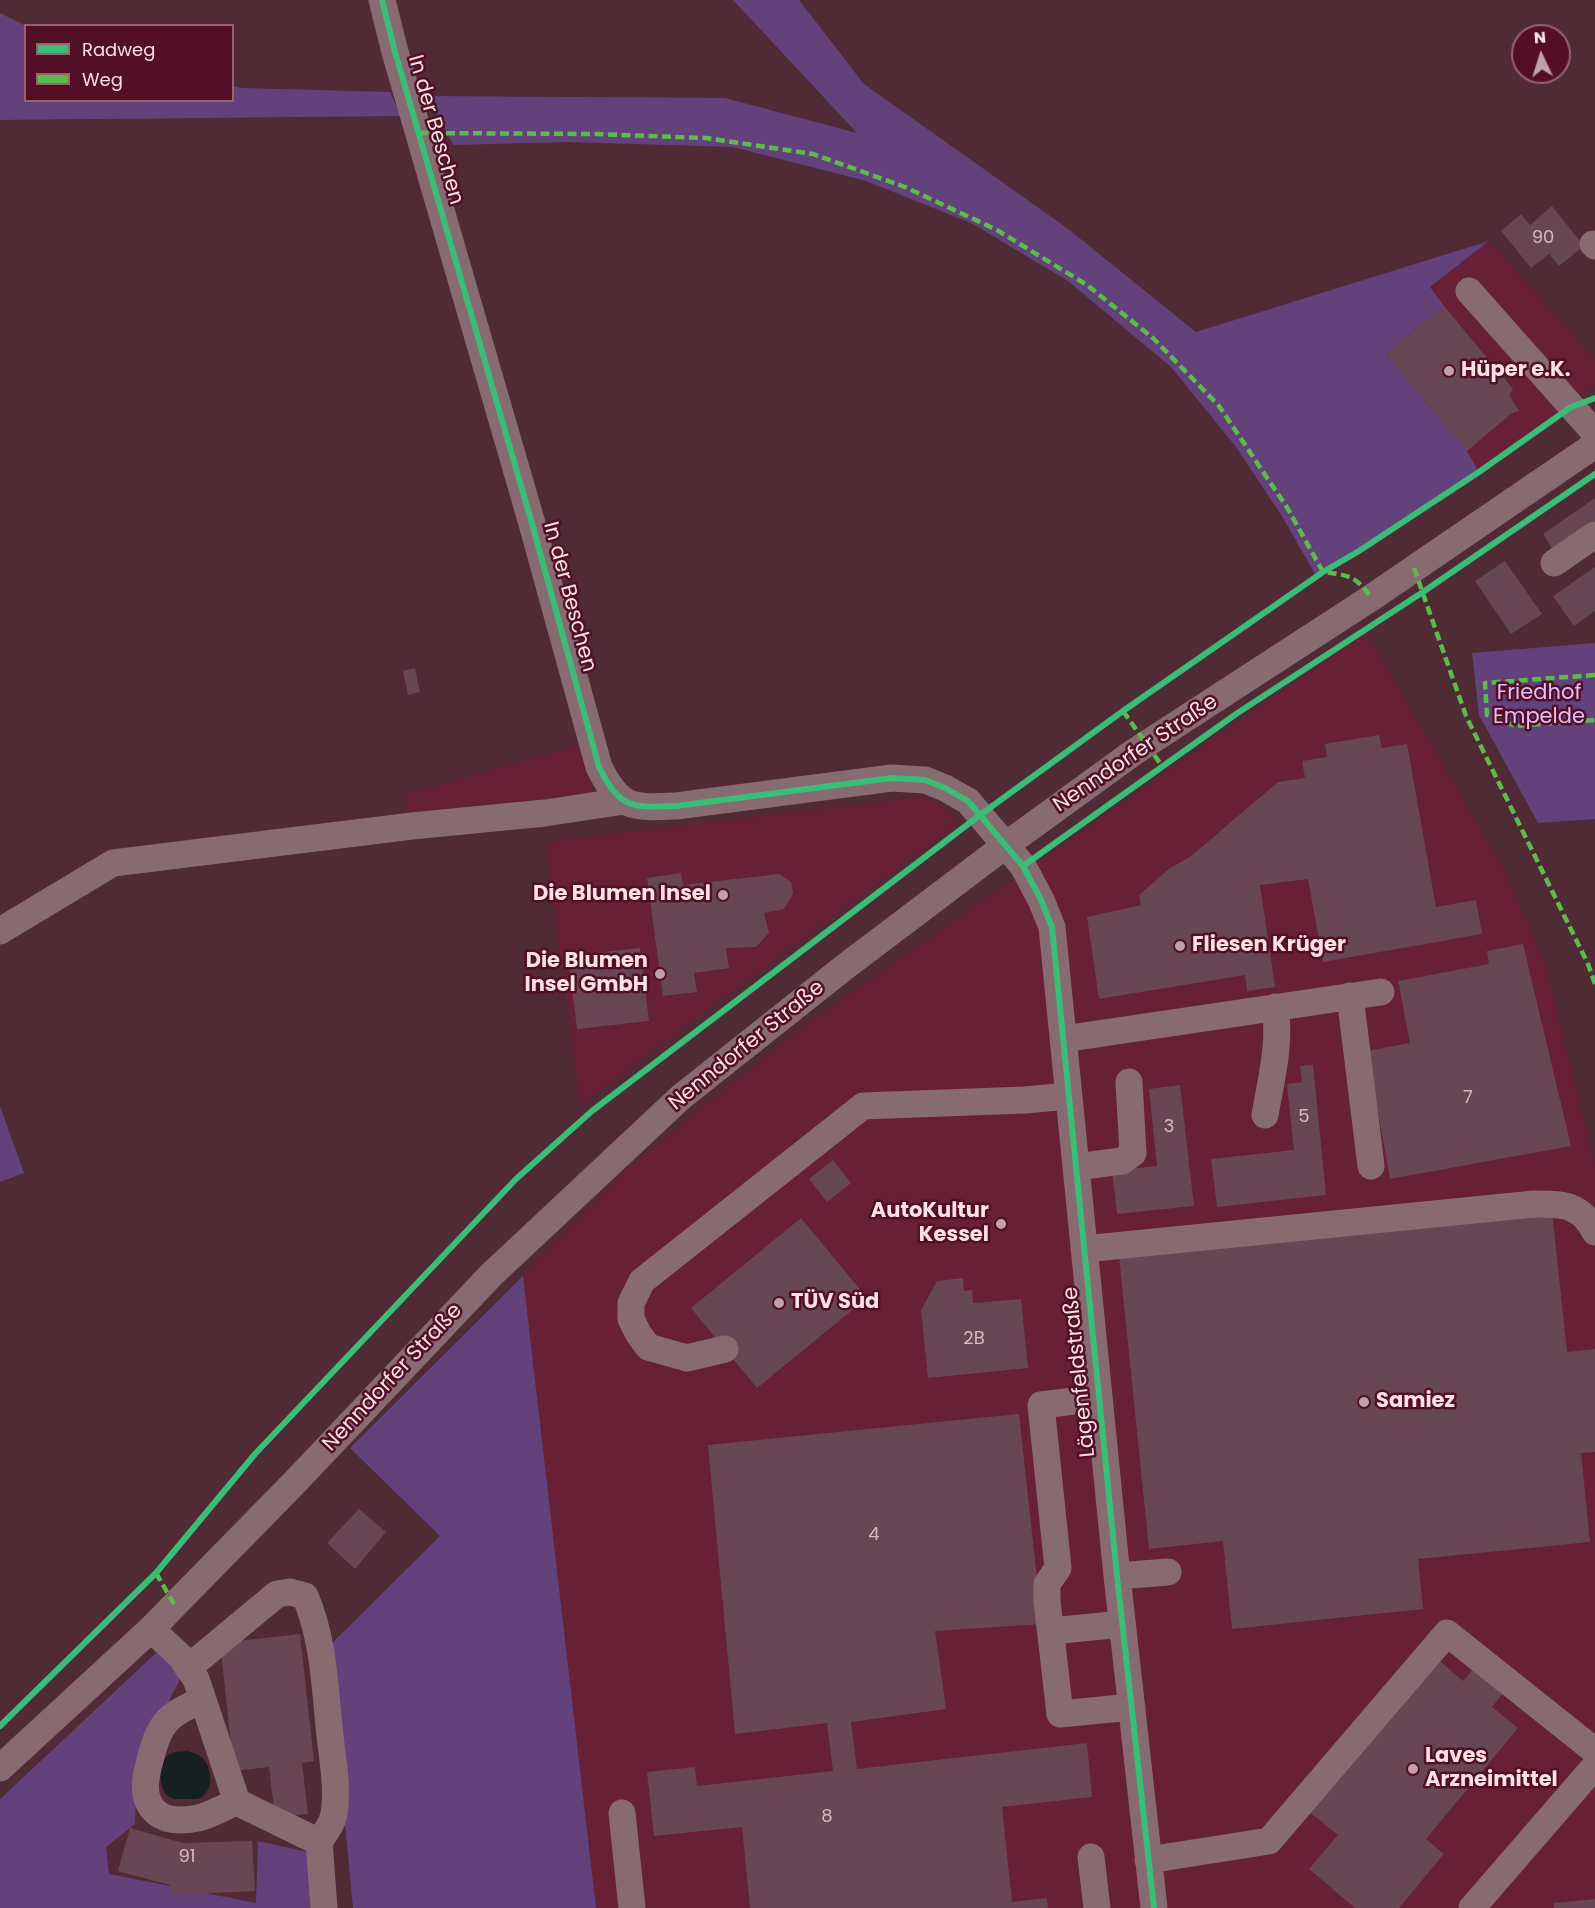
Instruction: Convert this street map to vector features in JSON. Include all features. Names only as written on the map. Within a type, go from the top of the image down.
[{"type":"street","name":"In der Beschen","points":[[382,0],[395,52],[531,520],[599,767],[609,788],[624,801]]},
{"type":"street","points":[[1469,291],[1595,433]]},
{"type":"street","name":"Nenndorfer Straße","points":[[0,1768],[151,1629],[296,1481],[491,1275],[681,1097],[846,966],[1134,752],[1371,598],[1595,445]]},
{"type":"street","points":[[1554,563],[1595,535]]},
{"type":"street","points":[[0,931],[113,863],[412,826],[545,813],[624,801],[644,807],[676,806],[892,778],[925,780],[968,801],[1006,845]]},
{"type":"street","name":"Lägenfeldstraße","points":[[1006,845],[1023,866],[1052,927],[1116,1576],[1154,1908]]},
{"type":"street","points":[[1064,1039],[1381,992]]},
{"type":"street","points":[[1350,996],[1371,1166]]},
{"type":"street","points":[[1264,1115],[1275,1053],[1277,1021],[1275,1007]]},
{"type":"street","points":[[1076,1167],[1122,1161],[1132,1153],[1129,1082]]},
{"type":"street","points":[[725,1349],[687,1358],[648,1347],[638,1334],[631,1319],[631,1303],[642,1281],[863,1106],[1025,1100],[1068,1096]]},
{"type":"street","points":[[1084,1249],[1534,1204],[1563,1204],[1580,1211],[1595,1232]]},
{"type":"street","points":[[1099,1398],[1041,1405],[1058,1568],[1047,1584],[1047,1601],[1060,1714],[1132,1707]]},
{"type":"street","points":[[1116,1576],[1168,1572]]},
{"type":"street","points":[[188,1668],[277,1594],[290,1592],[304,1596],[314,1616],[335,1786],[334,1814],[329,1828],[319,1842],[324,1908]]},
{"type":"street","points":[[1052,1631],[1122,1624]]},
{"type":"street","points":[[151,1629],[181,1657],[196,1679],[237,1802],[319,1842]]},
{"type":"street","points":[[1148,1860],[1269,1841],[1447,1633],[1595,1751]]},
{"type":"street","points":[[203,1700],[185,1707],[166,1721],[153,1748],[146,1777],[146,1800],[153,1810],[163,1817],[180,1820],[200,1818],[237,1802]]},
{"type":"street","points":[[1472,1908],[1595,1766]]},
{"type":"street","points":[[622,1813],[632,1908]]},
{"type":"street","points":[[1091,1857],[1097,1908]]},
{"type":"shaded area","points":[[1489,241],[1595,359],[1595,385],[1479,472],[1467,451],[1386,354],[1443,306],[1430,288]]},
{"type":"shaded area","points":[[1366,632],[1505,871],[1545,962],[1595,1164],[1595,1908],[596,1908],[523,1276],[628,1168],[800,1029]]},
{"type":"shaded area","points":[[579,745],[593,792],[410,818],[404,795]]},
{"type":"shaded area","name":"Die Blumen Insel GmbH","points":[[918,797],[936,801],[957,824],[580,1106],[546,842]]},
{"type":"shaded area","points":[[188,1751],[200,1756],[207,1765],[210,1776],[209,1786],[202,1797],[172,1798],[162,1787],[163,1762],[172,1753]]},
{"type":"green space","points":[[733,0],[799,0],[864,84],[1067,228],[1196,332],[1489,241],[1430,287],[1444,306],[1386,354],[1467,451],[1479,472],[1359,551],[1315,574],[1283,518],[1236,447],[1171,367],[1068,281],[971,223],[866,181],[733,147],[569,142],[453,145],[429,96],[725,98],[857,133]]},
{"type":"green space","points":[[0,13],[24,25],[24,102],[234,102],[234,86],[390,92],[401,116],[0,120]]},
{"type":"green space","name":"Friedhof Empelde","points":[[1595,643],[1595,819],[1538,823],[1479,715],[1472,653]]},
{"type":"green space","points":[[0,1106],[24,1173],[0,1182]]},
{"type":"green space","points":[[523,1276],[596,1908],[353,1908],[328,1647],[440,1536],[350,1448]]},
{"type":"green space","points":[[157,1652],[177,1663],[180,1679],[138,1764],[135,1824],[106,1847],[109,1874],[256,1903],[258,1841],[322,1855],[319,1908],[0,1908],[0,1799]]},
{"type":"building","points":[[1552,206],[1584,246],[1559,266],[1549,254],[1531,268],[1501,231],[1521,214],[1530,225]]},
{"type":"building","name":"Hüper e.K.","points":[[1444,306],[1513,389],[1509,395],[1519,411],[1512,413],[1467,451],[1386,354]]},
{"type":"building","points":[[1595,498],[1595,521],[1553,550],[1543,534]]},
{"type":"building","points":[[1505,561],[1542,614],[1511,634],[1475,581]]},
{"type":"building","points":[[1595,567],[1595,611],[1574,626],[1553,596]]},
{"type":"building","points":[[415,668],[420,692],[408,695],[403,671]]},
{"type":"building","points":[[1379,735],[1382,748],[1407,744],[1436,907],[1476,900],[1482,934],[1323,962],[1308,879],[1260,885],[1275,987],[1247,991],[1245,975],[1099,999],[1087,917],[1141,905],[1139,895],[1170,868],[1190,857],[1278,782],[1305,778],[1302,761],[1327,757],[1325,744]]},
{"type":"building","points":[[681,873],[683,885],[779,874],[791,882],[793,894],[784,909],[764,913],[769,933],[756,947],[726,948],[729,968],[694,973],[697,992],[663,996],[647,878]]},
{"type":"building","points":[[1523,944],[1571,1146],[1390,1179],[1367,1051],[1410,1043],[1398,981],[1489,964],[1487,951]]},
{"type":"building","points":[[640,948],[649,1021],[577,1029],[568,956]]},
{"type":"building","points":[[1313,1065],[1326,1195],[1217,1207],[1211,1159],[1294,1150],[1287,1084],[1302,1082],[1300,1066]]},
{"type":"building","points":[[1180,1085],[1194,1206],[1117,1214],[1112,1171],[1157,1166],[1149,1089]]},
{"type":"building","points":[[833,1160],[851,1183],[827,1202],[809,1179]]},
{"type":"building","name":"Samiez","points":[[1552,1211],[1567,1352],[1595,1349],[1595,1452],[1581,1453],[1590,1542],[1418,1559],[1423,1609],[1232,1629],[1223,1541],[1149,1549],[1119,1256]]},
{"type":"building","name":"TÜV Süd","points":[[801,1218],[867,1298],[757,1388],[691,1308]]},
{"type":"building","points":[[963,1278],[964,1291],[972,1290],[973,1303],[1021,1299],[1028,1368],[928,1378],[921,1310],[937,1281]]},
{"type":"building","points":[[1019,1414],[1042,1624],[935,1631],[946,1709],[851,1722],[857,1769],[1087,1743],[1092,1797],[1002,1807],[1012,1902],[1047,1898],[1048,1908],[750,1908],[742,1827],[654,1836],[647,1772],[695,1767],[697,1786],[833,1771],[827,1723],[735,1734],[708,1445]]},
{"type":"building","points":[[359,1509],[386,1532],[355,1569],[327,1543]]},
{"type":"building","points":[[300,1634],[314,1761],[302,1763],[308,1814],[275,1817],[269,1767],[234,1771],[220,1643]]},
{"type":"building","name":"Laves Arzneimittel","points":[[1435,1657],[1463,1681],[1475,1667],[1505,1691],[1492,1707],[1518,1728],[1426,1839],[1444,1854],[1399,1908],[1355,1908],[1309,1869],[1338,1835],[1307,1810]]},
{"type":"building","points":[[130,1828],[183,1843],[252,1841],[255,1891],[171,1895],[170,1885],[118,1871]]},
{"type":"building","points":[[1595,1899],[1595,1908],[1554,1908],[1554,1903]]},
{"type":"marked path","points":[[419,133],[596,134],[706,138],[813,154],[905,187],[997,230],[1087,285],[1153,338],[1219,406],[1288,509],[1323,572],[1351,578],[1361,585],[1371,598]]},
{"type":"marked path","points":[[1414,568],[1466,716],[1588,964],[1595,984]]},
{"type":"marked path","points":[[1595,675],[1485,683],[1487,715],[1515,726],[1595,720]]},
{"type":"marked path","points":[[1123,711],[1162,766]]},
{"type":"marked path","points":[[156,1573],[174,1604]]},
{"type":"cycle path","points":[[382,0],[395,52],[531,520],[599,767],[614,791],[629,803],[638,806],[661,807],[892,778],[925,780],[968,801],[1023,866],[1052,927],[1117,1576],[1154,1908]]},
{"type":"cycle path","points":[[0,1726],[156,1573],[255,1454],[516,1179],[592,1111],[980,815],[1123,711],[1323,572],[1479,472],[1571,407],[1595,398]]},
{"type":"cycle path","points":[[1023,866],[1236,714],[1423,592],[1595,474]]},
{"type":"place","name":"Hüper e.K.","points":[[1449,371]]},
{"type":"place","name":"Die Blumen Insel","points":[[723,895]]},
{"type":"place","name":"Fliesen Krüger","points":[[1180,946]]},
{"type":"place","name":"Die Blumen Insel GmbH","points":[[660,974]]},
{"type":"place","name":"AutoKultur Kessel","points":[[1001,1224]]},
{"type":"place","name":"TÜV Süd","points":[[779,1303]]},
{"type":"place","name":"Samiez","points":[[1364,1402]]},
{"type":"place","name":"Laves Arzneimittel","points":[[1413,1769]]}]
